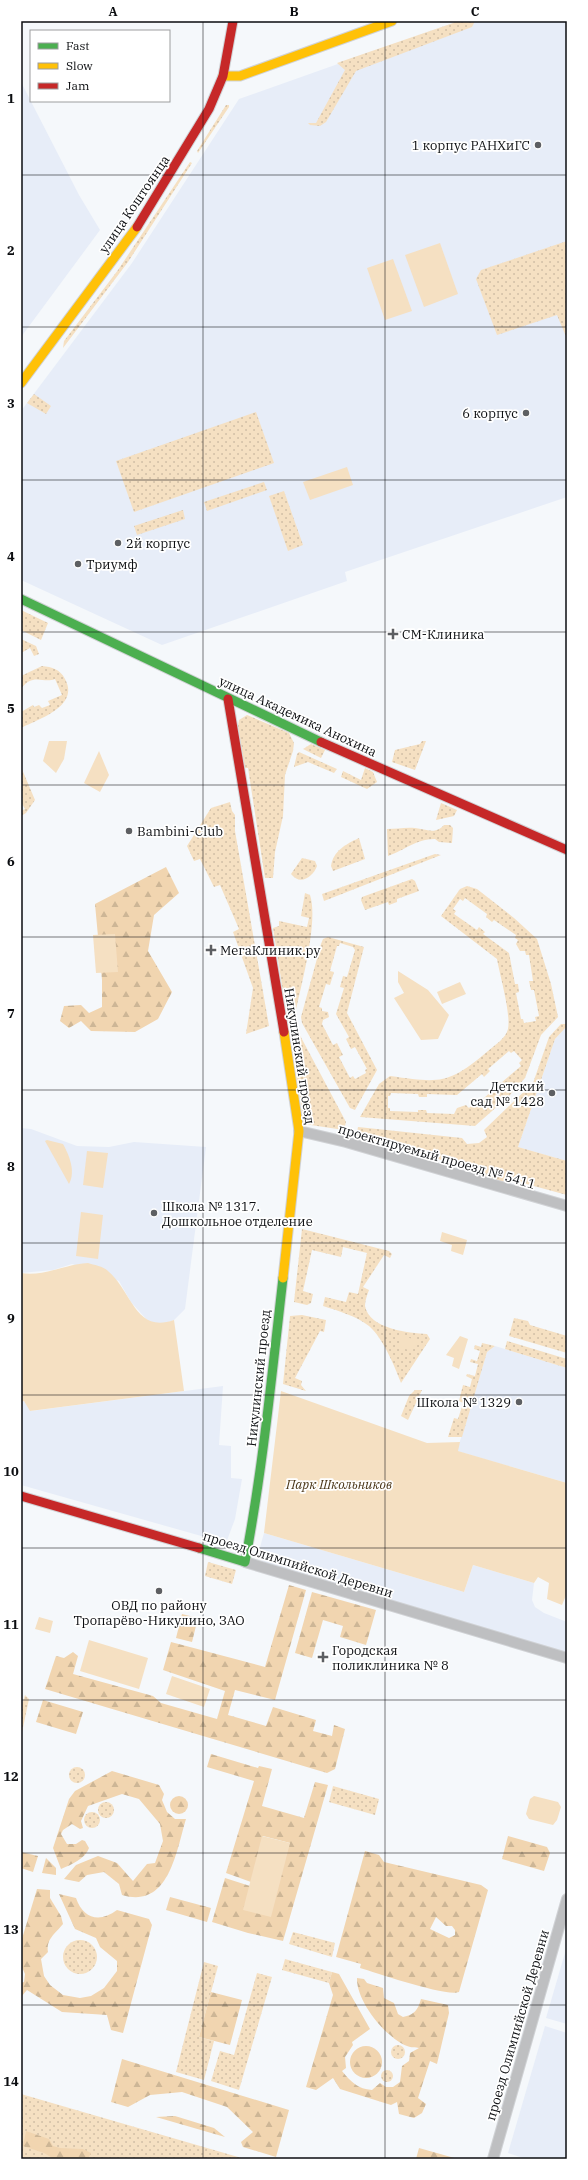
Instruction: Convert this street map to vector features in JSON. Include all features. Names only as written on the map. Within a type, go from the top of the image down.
[{"type":"street","name":"улица Коштоянца","points":[[21,383],[132,235],[188,146],[209,109],[224,76],[233,21]]},
{"type":"street","points":[[224,76],[240,76],[392,21]]},
{"type":"street","name":"улица Академика Анохина","points":[[21,599],[120,645],[228,699],[567,850]]},
{"type":"street","name":"Никулинский проезд","points":[[228,699],[293,1084],[299,1131],[265,1444],[245,1562]]},
{"type":"street","name":"проектируемый проезд № 5411","points":[[299,1131],[346,1142],[567,1206]]},
{"type":"street","name":"проезд Олимпийской Деревни","points":[[21,1496],[567,1658]]},
{"type":"street","name":"проезд Олимпийской Деревни","points":[[493,2159],[567,1898]]},
{"type":"shaded area","points":[[459,21],[567,21],[567,497],[345,572],[347,581],[162,645],[21,580],[21,411],[132,263],[239,99]]},
{"type":"shaded area","points":[[21,82],[79,195],[100,230],[21,337]]},
{"type":"shaded area","name":"Детский сад № 1428","points":[[567,1026],[567,1161],[518,1147],[555,1039]]},
{"type":"shaded area","points":[[21,1128],[31,1129],[77,1146],[109,1147],[134,1142],[206,1147],[185,1309],[174,1320],[162,1325],[149,1322],[131,1302],[119,1281],[72,1264],[53,1270],[21,1273]]},
{"type":"shaded area","name":"Школа № 1329","points":[[495,1346],[567,1368],[567,1483],[457,1451],[487,1352]]},
{"type":"shaded area","points":[[223,1386],[219,1445],[231,1446],[231,1478],[242,1479],[235,1519],[226,1543],[21,1485],[21,1402],[24,1401],[31,1411]]},
{"type":"shaded area","points":[[264,1533],[464,1592],[473,1565],[534,1583],[532,1600],[535,1607],[544,1613],[567,1622],[567,1654],[268,1564],[261,1560],[259,1551]]},
{"type":"shaded area","points":[[567,1946],[567,2024],[546,2018]]},
{"type":"shaded area","points":[[545,2026],[567,2033],[567,2159],[526,2159],[508,2153]]},
{"type":"green space","points":[[459,21],[475,21],[472,27],[356,71],[326,122],[320,126],[310,125],[308,123],[316,123],[345,70],[337,63]]},
{"type":"green space","points":[[226,105],[229,105],[229,107],[198,153],[197,151]]},
{"type":"green space","points":[[190,162],[192,163],[128,262],[63,348],[64,341],[118,270]]},
{"type":"green space","points":[[567,241],[567,339],[557,315],[497,335],[476,279],[481,270]]},
{"type":"green space","points":[[440,243],[458,294],[424,307],[405,255]]},
{"type":"green space","points":[[393,259],[412,311],[385,320],[367,268]]},
{"type":"green space","points":[[34,394],[51,406],[46,414],[27,403]]},
{"type":"green space","points":[[256,412],[274,463],[134,512],[116,461]]},
{"type":"green space","points":[[347,467],[353,485],[310,500],[303,482]]},
{"type":"green space","points":[[264,482],[267,490],[207,511],[204,502]]},
{"type":"green space","points":[[284,491],[303,545],[288,551],[269,496]]},
{"type":"green space","points":[[183,510],[185,519],[137,535],[134,526]]},
{"type":"green space","points":[[21,610],[48,623],[41,640],[21,630]]},
{"type":"green space","points":[[21,639],[36,646],[39,654],[34,656],[30,648],[21,653]]},
{"type":"green space","points":[[42,666],[55,669],[61,673],[68,688],[67,697],[62,704],[47,716],[21,728],[21,712],[33,705],[34,707],[39,705],[42,708],[50,705],[48,701],[62,695],[55,679],[30,681],[21,689],[21,676]]},
{"type":"green space","points":[[247,715],[289,733],[294,743],[293,751],[285,775],[283,816],[275,852],[273,878],[265,878],[248,768],[245,768],[238,726],[239,720]]},
{"type":"green space","points":[[49,741],[67,741],[64,759],[56,773],[43,761]]},
{"type":"green space","points":[[422,741],[426,741],[415,770],[392,762],[395,750],[420,744]]},
{"type":"green space","points":[[311,744],[325,750],[321,758],[303,749]]},
{"type":"green space","points":[[99,751],[109,775],[100,792],[84,783]]},
{"type":"green space","points":[[299,752],[337,769],[334,773],[308,762],[294,767],[297,754]]},
{"type":"green space","points":[[21,767],[35,800],[26,813],[21,816],[21,811],[25,809],[21,802],[23,799],[21,794]]},
{"type":"green space","points":[[365,768],[373,772],[377,782],[367,789],[341,777],[343,771],[361,780]]},
{"type":"green space","points":[[230,802],[232,811],[235,815],[235,831],[269,1026],[246,1034],[253,988],[233,932],[239,929],[220,885],[214,887],[200,859],[194,861],[187,846],[211,808]]},
{"type":"green space","points":[[441,803],[457,810],[454,816],[436,820]]},
{"type":"green space","points":[[444,825],[450,825],[453,828],[452,843],[428,839],[388,856],[387,829],[412,828],[434,831]]},
{"type":"green space","points":[[359,838],[365,859],[333,871],[331,866],[332,861],[337,852]]},
{"type":"green space","points":[[435,854],[441,855],[324,901],[322,894]]},
{"type":"green space","points":[[302,858],[315,861],[317,866],[313,874],[302,880],[295,878],[291,874]]},
{"type":"green space","points":[[166,867],[179,893],[154,915],[148,951],[172,992],[158,1019],[135,1032],[91,1031],[81,1021],[69,1028],[60,1021],[64,1006],[81,1005],[89,1013],[102,1007],[102,980],[95,904]]},
{"type":"green space","points":[[412,879],[415,881],[419,891],[397,899],[397,902],[389,905],[388,902],[365,910],[361,900],[362,897]]},
{"type":"green space","points":[[467,886],[477,889],[514,918],[537,939],[551,984],[558,1017],[541,1035],[525,1078],[509,1096],[475,1126],[360,1117],[379,1084],[390,1076],[432,1080],[453,1076],[474,1062],[500,1041],[507,1032],[509,1022],[508,1014],[497,959],[441,916],[460,889]],"holes":[[[465,898],[487,914],[486,917],[492,922],[494,920],[516,935],[515,938],[518,940],[516,944],[520,951],[525,951],[526,955],[529,955],[533,981],[529,981],[531,990],[534,990],[539,1016],[535,1017],[536,1021],[524,1023],[523,1019],[521,1019],[516,993],[519,992],[518,984],[515,984],[509,953],[483,934],[485,932],[479,927],[477,930],[454,914],[456,911],[453,909],[460,899],[463,901]],[[509,1051],[511,1053],[514,1051],[522,1060],[519,1063],[521,1066],[501,1083],[499,1081],[492,1086],[494,1089],[474,1107],[472,1105],[469,1108],[466,1105],[457,1108],[454,1114],[427,1113],[426,1110],[418,1110],[418,1112],[390,1111],[390,1108],[388,1108],[388,1096],[390,1096],[391,1093],[418,1094],[419,1097],[427,1097],[427,1094],[457,1095],[482,1074],[484,1077],[490,1071],[488,1069]]]},
{"type":"green space","points":[[305,893],[310,895],[312,922],[308,956],[294,1019],[295,1026],[346,1122],[344,1130],[304,1124],[273,928],[279,926],[279,921],[307,927],[309,918],[301,916]]},
{"type":"green space","points":[[115,934],[118,972],[96,973],[93,935]]},
{"type":"green space","points":[[328,937],[364,947],[347,1013],[377,1070],[355,1110],[350,1108],[302,1023],[301,1017],[323,939]],"holes":[[[340,943],[353,947],[355,950],[347,977],[343,976],[340,987],[344,988],[336,1014],[349,1037],[346,1039],[351,1049],[355,1047],[367,1069],[365,1070],[366,1073],[355,1079],[353,1076],[350,1078],[339,1057],[343,1055],[337,1043],[333,1045],[322,1024],[323,1020],[329,1017],[328,1012],[322,1011],[322,1008],[319,1007],[326,984],[330,985],[334,972],[330,971],[337,946],[339,946]]]},
{"type":"green space","points":[[398,971],[428,990],[449,1015],[438,1039],[421,1040],[394,998],[404,993],[398,982]]},
{"type":"green space","points":[[460,982],[466,994],[442,1004],[437,992]]},
{"type":"green space","points":[[561,1024],[567,1024],[567,1026],[555,1039],[518,1147],[567,1161],[567,1195],[508,1179],[502,1182],[479,1175],[476,1170],[373,1140],[371,1145],[355,1141],[358,1127],[462,1138],[467,1144],[479,1143],[487,1137],[484,1130],[533,1083],[549,1037]]},
{"type":"green space","points":[[47,1140],[63,1144],[65,1148],[72,1169],[69,1184],[45,1141]]},
{"type":"green space","points":[[87,1151],[108,1153],[103,1188],[83,1185]]},
{"type":"green space","points":[[81,1212],[103,1215],[98,1259],[76,1256]]},
{"type":"green space","points":[[302,1229],[389,1251],[392,1254],[390,1258],[384,1255],[363,1287],[369,1290],[365,1306],[368,1314],[382,1325],[401,1331],[427,1334],[430,1339],[401,1383],[384,1345],[369,1326],[353,1317],[323,1306],[325,1297],[346,1302],[349,1292],[358,1294],[367,1253],[343,1247],[341,1257],[312,1250],[303,1291],[313,1294],[311,1303],[307,1305],[294,1302]]},
{"type":"green space","points":[[442,1232],[467,1240],[463,1255],[451,1251],[452,1245],[440,1241]]},
{"type":"green space","points":[[88,1263],[106,1269],[116,1279],[142,1316],[151,1321],[161,1323],[174,1320],[184,1391],[30,1411],[24,1401],[21,1402],[21,1273],[29,1274],[46,1272]]},
{"type":"green space","points":[[302,1315],[326,1320],[324,1332],[320,1331],[295,1378],[302,1381],[301,1385],[306,1391],[283,1384],[290,1316]]},
{"type":"green space","points":[[514,1318],[528,1321],[530,1325],[567,1336],[567,1353],[509,1336]]},
{"type":"green space","points":[[401,1336],[418,1340],[415,1347],[409,1350],[398,1347]]},
{"type":"green space","points":[[460,1336],[468,1339],[459,1369],[452,1366],[454,1358],[446,1355]]},
{"type":"green space","points":[[507,1341],[567,1359],[567,1368],[505,1349]]},
{"type":"green space","points":[[482,1343],[495,1346],[487,1352],[462,1437],[448,1437],[454,1418],[458,1419],[463,1403],[459,1401],[463,1385],[470,1387],[472,1379],[466,1376],[467,1374],[475,1376],[478,1364],[470,1362],[471,1359],[477,1361],[480,1351],[474,1349],[475,1345],[481,1347]]},
{"type":"green space","points":[[415,1390],[422,1390],[408,1420],[401,1416],[409,1396]]},
{"type":"green space","name":"Парк Школьников","points":[[281,1391],[427,1443],[460,1442],[458,1451],[567,1483],[567,1593],[562,1605],[547,1599],[549,1583],[538,1577],[534,1583],[473,1565],[464,1592],[264,1533]]},
{"type":"green space","points":[[208,1562],[236,1570],[232,1584],[205,1576]]},
{"type":"green space","points":[[289,1585],[306,1590],[275,1700],[235,1690],[228,1715],[266,1726],[273,1707],[316,1720],[313,1731],[332,1736],[334,1725],[345,1729],[335,1769],[327,1773],[45,1689],[56,1656],[64,1658],[73,1652],[78,1656],[73,1674],[153,1696],[161,1703],[217,1719],[225,1691],[163,1670],[171,1642],[265,1667]]},
{"type":"green space","points":[[312,1592],[376,1610],[366,1645],[340,1637],[343,1626],[323,1620],[312,1658],[295,1653]]},
{"type":"green space","points":[[182,1614],[198,1618],[192,1642],[176,1638]]},
{"type":"green space","points":[[39,1617],[53,1621],[50,1633],[35,1629]]},
{"type":"green space","points":[[89,1640],[148,1658],[139,1689],[80,1671]]},
{"type":"green space","points":[[172,1676],[210,1689],[204,1707],[166,1694]]},
{"type":"green space","points":[[25,1695],[29,1699],[21,1737],[21,1708]]},
{"type":"green space","points":[[43,1700],[83,1712],[76,1734],[36,1722]]},
{"type":"green space","points":[[211,1754],[258,1768],[259,1766],[272,1769],[262,1806],[304,1818],[315,1782],[328,1785],[283,1941],[248,1933],[212,1922],[225,1878],[250,1886],[244,1910],[290,1843],[263,1836],[251,1882],[226,1873],[254,1781],[207,1767]]},
{"type":"green space","points":[[77,1767],[83,1769],[85,1775],[83,1781],[77,1783],[71,1781],[69,1775],[71,1769]]},
{"type":"green space","points":[[112,1771],[159,1785],[164,1794],[162,1800],[167,1812],[175,1819],[186,1819],[174,1861],[168,1875],[160,1886],[150,1894],[138,1897],[122,1895],[119,1884],[104,1872],[87,1875],[79,1882],[64,1879],[76,1865],[98,1856],[117,1863],[133,1881],[147,1864],[155,1863],[163,1841],[160,1824],[139,1799],[122,1794],[88,1806],[81,1821],[83,1828],[80,1829],[72,1824],[63,1830],[61,1834],[67,1844],[76,1844],[82,1840],[85,1841],[89,1848],[85,1855],[73,1863],[61,1869],[53,1848],[69,1799],[75,1791]]},
{"type":"green space","points":[[333,1786],[379,1799],[375,1815],[329,1802]]},
{"type":"green space","points":[[175,1796],[183,1796],[188,1801],[186,1812],[183,1814],[175,1814],[170,1809],[170,1801]]},
{"type":"green space","points":[[534,1796],[558,1802],[561,1807],[557,1820],[553,1825],[529,1819],[526,1814],[530,1799]]},
{"type":"green space","points":[[106,1802],[112,1804],[114,1810],[112,1816],[106,1818],[100,1816],[98,1810],[100,1804]]},
{"type":"green space","points":[[92,1812],[98,1814],[100,1820],[98,1826],[92,1828],[86,1826],[84,1820],[86,1814]]},
{"type":"green space","points":[[262,1836],[290,1843],[271,1917],[243,1910]]},
{"type":"green space","points":[[508,1836],[547,1847],[550,1853],[544,1871],[502,1859]]},
{"type":"green space","points":[[365,1851],[379,1855],[384,1862],[481,1885],[488,1890],[459,1992],[452,1993],[440,1991],[411,1984],[360,1968],[361,1964],[336,1957]],"holes":[[[436,1917],[446,1926],[452,1926],[455,1930],[455,1935],[449,1938],[430,1929]]]},
{"type":"green space","points":[[21,1852],[38,1856],[33,1872],[21,1868]]},
{"type":"green space","points":[[46,1858],[56,1868],[56,1875],[42,1873]]},
{"type":"green space","points":[[37,1889],[50,1890],[50,1898],[61,1916],[63,1924],[50,1940],[48,1944],[48,1952],[41,1959],[44,1976],[50,1985],[63,1995],[80,1998],[91,1996],[104,1988],[117,1971],[117,1961],[100,1947],[96,1938],[75,1929],[59,1894],[76,1898],[83,1911],[93,1917],[104,1917],[117,1910],[149,1919],[152,1925],[123,2033],[111,2030],[107,2015],[62,2012],[27,1990],[21,1997],[21,1983],[24,1982],[25,1974],[21,1965],[21,1942]]},
{"type":"green space","points":[[170,1897],[211,1908],[207,1922],[166,1910]]},
{"type":"green space","points":[[293,1932],[335,1943],[332,1957],[289,1944]]},
{"type":"green space","points":[[80,1940],[92,1945],[97,1957],[92,1969],[80,1974],[68,1969],[63,1957],[68,1945]]},
{"type":"green space","points":[[285,1959],[332,1972],[329,1983],[282,1970]]},
{"type":"green space","points":[[204,1962],[218,1966],[199,2037],[214,2041],[204,2080],[176,2072]]},
{"type":"green space","points":[[332,1972],[339,1974],[370,2029],[352,2042],[353,2045],[345,2057],[346,2068],[342,2071],[352,2082],[363,2088],[372,2090],[380,2083],[386,2087],[393,2087],[400,2082],[402,2066],[409,2061],[410,2053],[419,2048],[409,2047],[399,2042],[374,2018],[361,1997],[357,1978],[364,1979],[367,1983],[383,1988],[384,1998],[394,2003],[398,2014],[403,2017],[410,2015],[415,2011],[421,1999],[448,2005],[449,2013],[437,2064],[430,2061],[418,2098],[426,2104],[422,2113],[414,2118],[399,2114],[397,2102],[391,2105],[340,2089],[333,2078],[316,2090],[306,2087],[333,1995],[329,1983]]},
{"type":"green space","points":[[257,1973],[272,1977],[239,2090],[211,2081],[220,2051],[234,2055]]},
{"type":"green space","points":[[211,1992],[242,2000],[230,2045],[199,2037]]},
{"type":"green space","points":[[395,2045],[401,2045],[405,2049],[405,2055],[401,2059],[395,2059],[391,2055],[391,2049]]},
{"type":"green space","points":[[363,2046],[369,2046],[378,2050],[382,2062],[378,2074],[369,2078],[363,2078],[354,2074],[350,2065],[350,2059],[354,2050]]},
{"type":"green space","points":[[122,2059],[289,2110],[276,2157],[243,2147],[241,2142],[253,2132],[227,2107],[182,2092],[150,2095],[128,2107],[111,2102]]},
{"type":"green space","points":[[387,2070],[391,2072],[393,2076],[391,2080],[387,2082],[383,2080],[381,2076],[383,2072]]},
{"type":"green space","points":[[21,2094],[245,2159],[21,2159]]},
{"type":"green space","points":[[175,2116],[214,2128],[225,2137],[156,2117]]},
{"type":"green space","points":[[26,2131],[49,2139],[53,2146],[60,2148],[83,2149],[91,2153],[88,2159],[54,2159],[44,2153],[23,2146]]},
{"type":"green space","points":[[419,2148],[458,2159],[416,2159]]},
{"type":"traffic: fast","points":[[21,599],[321,742]]},
{"type":"traffic: fast","points":[[199,1548],[245,1562],[262,1456],[283,1278]]},
{"type":"traffic: slow","points":[[223,76],[240,76],[392,21]]},
{"type":"traffic: slow","points":[[21,383],[137,227]]},
{"type":"traffic: slow","points":[[283,1278],[299,1131],[284,1032]]},
{"type":"traffic: jam","points":[[137,227],[209,109],[223,76],[233,21]]},
{"type":"traffic: jam","points":[[228,699],[284,1032]]},
{"type":"traffic: jam","points":[[321,742],[567,850]]},
{"type":"traffic: jam","points":[[21,1496],[199,1548]]},
{"type":"place","name":"1 корпус РАНХиГС","points":[[538,145]]},
{"type":"place","name":"6 корпус","points":[[526,413]]},
{"type":"place","name":"2й корпус","points":[[118,543]]},
{"type":"place","name":"Триумф","points":[[78,564]]},
{"type":"place","name":"СМ-Клиника","points":[[393,634]]},
{"type":"place","name":"Bambini-Club","points":[[129,831]]},
{"type":"place","name":"МегаКлиник.ру","points":[[211,950]]},
{"type":"place","name":"Детский сад № 1428","points":[[552,1093]]},
{"type":"place","name":"Школа № 1317. Дошкольное отделение","points":[[154,1213]]},
{"type":"place","name":"Школа № 1329","points":[[519,1402]]},
{"type":"place","name":"ОВД по району Тропарёво-Никулино, ЗАО","points":[[159,1591]]},
{"type":"place","name":"Городская поликлиника № 8","points":[[323,1657]]}]
